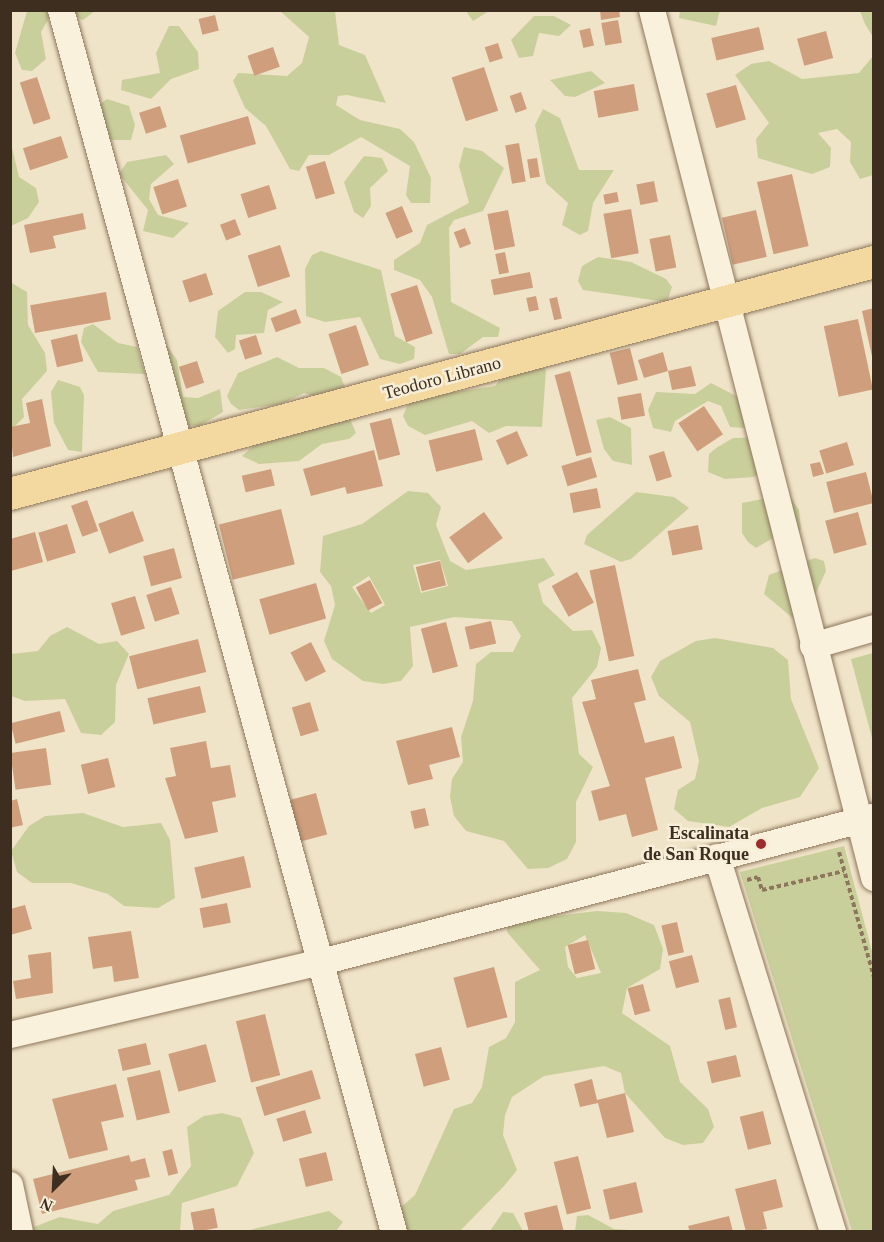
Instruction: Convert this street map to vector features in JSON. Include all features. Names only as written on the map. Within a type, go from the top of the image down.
[{"type":"main road","name":"Teodoro Librano","points":[[10,494],[873,262]]},
{"type":"street","points":[[60,10],[393,1232]]},
{"type":"street","points":[[652,10],[730,302],[813,646],[866,819],[873,878]]},
{"type":"street","points":[[813,646],[873,628]]},
{"type":"street","points":[[10,1035],[318,963],[866,819]]},
{"type":"street","points":[[717,857],[833,1232]]},
{"type":"street","points":[[10,1185],[20,1232]]},
{"type":"path","points":[[838,852],[873,977]]},
{"type":"path","points":[[744,880],[758,877],[762,890],[844,871]]},
{"type":"green space","points":[[489,10],[473,21],[466,11]]},
{"type":"green space","points":[[720,10],[716,26],[679,18],[680,11]]},
{"type":"green space","points":[[27,11],[53,11],[41,32],[46,59],[32,71],[22,70],[15,53]]},
{"type":"green space","points":[[63,11],[95,11],[83,20]]},
{"type":"green space","points":[[280,11],[335,11],[339,45],[365,55],[386,103],[347,95],[338,96],[336,105],[360,120],[400,129],[414,142],[431,178],[430,203],[411,203],[406,195],[410,166],[361,137],[329,155],[309,155],[299,171],[290,169],[266,126],[245,108],[233,81],[238,73],[287,76],[302,63],[309,37]]},
{"type":"green space","points":[[860,11],[873,11],[873,37],[865,24]]},
{"type":"green space","points":[[534,16],[554,16],[571,25],[559,36],[539,33],[533,56],[519,58],[511,40]]},
{"type":"green space","points":[[169,26],[179,26],[198,52],[199,69],[171,79],[151,99],[121,90],[122,80],[160,73],[156,53]]},
{"type":"green space","points":[[873,56],[873,175],[860,179],[850,162],[851,142],[837,129],[818,133],[831,148],[830,167],[812,174],[758,158],[756,139],[769,123],[735,75],[751,64],[769,61],[802,79],[859,73]]},
{"type":"green space","points":[[591,71],[605,83],[575,97],[565,96],[550,80]]},
{"type":"green space","points":[[107,99],[129,106],[135,125],[131,140],[105,140],[99,105]]},
{"type":"green space","points":[[543,109],[560,118],[579,170],[614,170],[593,203],[588,231],[580,235],[562,225],[568,203],[546,183],[535,125]]},
{"type":"green space","points":[[10,139],[19,177],[36,188],[39,202],[28,218],[11,226]]},
{"type":"green space","points":[[464,147],[482,151],[504,168],[483,211],[454,220],[449,228],[451,302],[500,328],[498,337],[483,337],[460,354],[449,354],[432,297],[420,280],[394,270],[394,260],[420,243],[427,225],[469,203],[459,166]]},
{"type":"green space","points":[[166,155],[174,164],[151,184],[149,199],[158,215],[189,223],[173,238],[143,231],[148,210],[119,174],[127,162]]},
{"type":"green space","points":[[364,156],[382,158],[388,171],[370,188],[371,206],[363,218],[354,212],[344,182]]},
{"type":"green space","points":[[321,251],[381,270],[395,336],[415,347],[414,359],[400,364],[380,359],[360,317],[325,322],[306,316],[305,269],[312,255]]},
{"type":"green space","points":[[598,257],[631,262],[666,279],[672,287],[667,302],[583,290],[578,281],[582,266]]},
{"type":"green space","points":[[10,282],[27,292],[28,325],[45,353],[47,371],[22,399],[24,417],[11,430]]},
{"type":"green space","points":[[245,292],[261,292],[283,302],[268,310],[264,333],[236,335],[235,349],[228,353],[215,337],[218,311]]},
{"type":"green space","points":[[93,324],[118,343],[137,347],[145,374],[98,372],[81,342],[84,328]]},
{"type":"green space","points":[[165,343],[177,360],[183,397],[198,398],[220,389],[223,412],[199,426],[184,425],[160,352]]},
{"type":"green space","points":[[277,357],[299,368],[324,368],[341,377],[346,390],[323,399],[304,393],[281,404],[239,410],[231,404],[227,396],[238,373]]},
{"type":"green space","points":[[512,363],[540,364],[546,370],[542,427],[506,426],[489,433],[472,421],[425,435],[408,426],[403,416],[410,399],[495,386]]},
{"type":"green space","points":[[58,380],[80,387],[84,395],[82,452],[68,450],[54,423],[51,392]]},
{"type":"green space","points":[[711,383],[742,399],[744,428],[730,427],[721,406],[708,401],[675,421],[671,432],[653,428],[648,410],[656,392],[695,394]]},
{"type":"green space","points":[[349,417],[356,433],[349,439],[322,444],[299,461],[259,464],[242,456],[263,437]]},
{"type":"green space","points":[[610,417],[631,428],[632,465],[613,461],[604,449],[596,420]]},
{"type":"green space","points":[[764,437],[770,467],[754,477],[725,479],[708,472],[709,454],[716,448],[733,438]]},
{"type":"green space","points":[[408,491],[428,493],[441,507],[436,525],[450,561],[466,570],[544,558],[555,575],[538,584],[543,603],[573,631],[592,630],[601,648],[597,667],[572,698],[579,754],[593,767],[576,802],[576,842],[567,859],[548,868],[528,869],[504,841],[466,831],[454,816],[450,797],[452,779],[463,762],[461,737],[473,701],[476,664],[491,652],[513,652],[521,636],[512,621],[454,617],[410,627],[413,666],[401,681],[383,684],[363,681],[332,659],[324,641],[335,605],[331,586],[320,572],[323,536],[362,524]],"holes":[[[440,560],[448,586],[421,593],[413,565]],[[369,576],[385,605],[371,613],[352,587]]]},
{"type":"green space","points":[[636,492],[674,497],[689,508],[631,559],[621,562],[584,544],[587,535]]},
{"type":"green space","points":[[788,494],[799,510],[801,529],[791,546],[773,538],[756,548],[742,533],[742,503]]},
{"type":"green space","points":[[815,558],[824,561],[826,571],[801,625],[764,594],[769,575]]},
{"type":"green space","points":[[67,627],[99,644],[117,641],[129,654],[116,685],[115,722],[101,735],[81,733],[65,699],[25,701],[11,696],[11,654],[38,651],[50,636]]},
{"type":"green space","points":[[715,638],[773,648],[788,660],[791,699],[819,768],[800,797],[762,808],[729,827],[688,821],[674,809],[678,790],[695,779],[699,761],[690,722],[659,696],[651,677],[660,661],[696,641]]},
{"type":"green space","points":[[874,653],[873,742],[851,659]]},
{"type":"green space","points":[[83,813],[123,827],[161,823],[170,840],[175,898],[158,908],[124,906],[108,894],[71,883],[32,883],[17,872],[11,851],[29,826],[45,816]]},
{"type":"green space","points":[[844,846],[873,955],[873,1231],[852,1231],[740,872]]},
{"type":"green space","points":[[597,911],[626,913],[654,925],[663,949],[660,969],[627,988],[622,1013],[670,1046],[680,1082],[708,1109],[714,1127],[703,1143],[683,1145],[665,1138],[625,1093],[621,1073],[604,1066],[544,1076],[512,1097],[505,1115],[503,1135],[517,1170],[505,1185],[460,1231],[401,1231],[400,1208],[415,1195],[454,1109],[472,1103],[482,1087],[489,1047],[506,1038],[515,1022],[515,982],[540,970],[507,932],[507,922]],"holes":[[[585,935],[601,973],[577,978],[568,967],[565,947]]]},
{"type":"green space","points":[[222,1113],[241,1118],[254,1153],[237,1186],[182,1203],[180,1231],[21,1232],[60,1217],[98,1224],[113,1211],[169,1195],[191,1166],[187,1127],[204,1116]]},
{"type":"green space","points":[[329,1211],[343,1222],[336,1231],[245,1231]]},
{"type":"green space","points":[[503,1212],[513,1213],[523,1231],[490,1231]]},
{"type":"green space","points":[[588,1215],[614,1229],[645,1231],[575,1231],[577,1216]]},
{"type":"building","points":[[600,10],[619,10],[620,17],[601,20]]},
{"type":"building","points":[[215,15],[219,31],[202,35],[199,19]]},
{"type":"building","points":[[618,20],[622,43],[605,46],[601,23]]},
{"type":"building","points":[[759,27],[764,49],[716,60],[711,38]]},
{"type":"building","points":[[590,28],[594,46],[583,48],[579,30]]},
{"type":"building","points":[[826,31],[833,58],[804,66],[797,39]]},
{"type":"building","points":[[498,43],[503,58],[490,63],[485,47]]},
{"type":"building","points":[[273,47],[280,67],[254,76],[247,56]]},
{"type":"building","points":[[484,67],[498,111],[466,121],[452,78]]},
{"type":"building","points":[[37,77],[51,119],[33,124],[20,83]]},
{"type":"building","points":[[634,84],[639,111],[598,118],[594,91]]},
{"type":"building","points":[[736,85],[746,120],[716,128],[706,94]]},
{"type":"building","points":[[521,92],[527,109],[516,113],[510,96]]},
{"type":"building","points":[[160,106],[167,127],[146,134],[139,113]]},
{"type":"building","points":[[248,116],[256,144],[188,163],[180,136]]},
{"type":"building","points":[[61,136],[68,158],[30,170],[23,148]]},
{"type":"building","points":[[519,143],[526,181],[512,184],[505,145]]},
{"type":"building","points":[[537,158],[540,177],[530,178],[527,160]]},
{"type":"building","points":[[325,161],[335,194],[316,199],[306,167]]},
{"type":"building","points":[[792,174],[809,246],[774,254],[757,182]]},
{"type":"building","points":[[178,179],[187,207],[162,215],[153,187]]},
{"type":"building","points":[[654,181],[658,202],[640,205],[636,184]]},
{"type":"building","points":[[269,185],[277,209],[248,218],[240,194]]},
{"type":"building","points":[[617,192],[619,202],[605,204],[603,195]]},
{"type":"building","points":[[402,206],[413,232],[396,239],[385,213]]},
{"type":"building","points":[[631,209],[639,253],[611,258],[603,214]]},
{"type":"building","points":[[508,210],[515,246],[494,250],[487,214]]},
{"type":"building","points":[[756,210],[767,257],[733,265],[722,218]]},
{"type":"building","points":[[83,213],[86,229],[53,236],[56,248],[30,253],[24,225]]},
{"type":"building","points":[[235,219],[241,235],[226,241],[220,225]]},
{"type":"building","points":[[465,228],[471,244],[460,248],[454,232]]},
{"type":"building","points":[[670,235],[676,267],[656,271],[649,239]]},
{"type":"building","points":[[280,245],[290,276],[258,287],[248,256]]},
{"type":"building","points":[[505,252],[509,273],[499,275],[495,254]]},
{"type":"building","points":[[530,272],[533,288],[494,295],[491,280]]},
{"type":"building","points":[[206,273],[213,295],[189,303],[182,281]]},
{"type":"building","points":[[417,285],[433,334],[406,342],[390,294]]},
{"type":"building","points":[[106,292],[111,320],[35,333],[30,305]]},
{"type":"building","points":[[536,296],[539,310],[529,312],[526,298]]},
{"type":"building","points":[[557,297],[562,318],[554,320],[549,299]]},
{"type":"building","points":[[874,308],[874,361],[873,361],[862,311]]},
{"type":"building","points":[[296,309],[301,323],[276,332],[271,318]]},
{"type":"building","points":[[858,319],[873,389],[839,397],[824,326]]},
{"type":"building","points":[[356,325],[369,365],[341,374],[328,334]]},
{"type":"building","points":[[77,334],[83,361],[57,367],[51,340]]},
{"type":"building","points":[[256,335],[262,354],[245,360],[239,341]]},
{"type":"building","points":[[630,348],[638,380],[618,385],[610,353]]},
{"type":"building","points":[[663,352],[668,371],[644,378],[638,360]]},
{"type":"building","points":[[197,361],[204,383],[186,389],[179,367]]},
{"type":"building","points":[[691,366],[696,386],[672,390],[668,371]]},
{"type":"building","points":[[570,371],[592,452],[576,456],[555,375]]},
{"type":"building","points":[[641,393],[645,416],[621,420],[617,397]]},
{"type":"building","points":[[42,399],[51,446],[13,457],[10,427],[30,423],[26,403]]},
{"type":"building","points":[[704,406],[723,434],[697,452],[678,423]]},
{"type":"building","points":[[391,418],[400,455],[379,460],[370,423]]},
{"type":"building","points":[[475,429],[483,460],[436,472],[428,441]]},
{"type":"building","points":[[517,431],[528,456],[507,465],[496,440]]},
{"type":"building","points":[[847,442],[854,465],[826,473],[819,450]]},
{"type":"building","points":[[374,450],[383,486],[347,494],[345,487],[311,496],[303,469]]},
{"type":"building","points":[[664,451],[672,477],[657,481],[649,456]]},
{"type":"building","points":[[591,457],[597,477],[567,486],[561,466]]},
{"type":"building","points":[[820,462],[824,474],[813,477],[810,464]]},
{"type":"building","points":[[271,469],[275,486],[246,492],[242,476]]},
{"type":"building","points":[[866,472],[874,503],[834,513],[826,482]]},
{"type":"building","points":[[597,488],[601,508],[573,513],[570,493]]},
{"type":"building","points":[[87,500],[98,531],[82,537],[71,506]]},
{"type":"building","points":[[281,509],[295,564],[233,580],[219,524]]},
{"type":"building","points":[[133,511],[144,541],[109,554],[98,524]]},
{"type":"building","points":[[484,512],[503,538],[468,563],[449,537]]},
{"type":"building","points":[[858,512],[867,545],[834,554],[825,521]]},
{"type":"building","points":[[67,524],[76,553],[47,561],[38,533]]},
{"type":"building","points":[[698,525],[703,550],[672,555],[668,531]]},
{"type":"building","points":[[35,532],[43,562],[11,571],[10,539]]},
{"type":"building","points":[[174,548],[182,578],[151,586],[143,556]]},
{"type":"building","points":[[440,561],[446,585],[422,591],[416,567]]},
{"type":"building","points":[[615,565],[634,656],[609,661],[590,570]]},
{"type":"building","points":[[577,572],[594,603],[569,617],[552,586]]},
{"type":"building","points":[[370,580],[382,603],[368,610],[356,588]]},
{"type":"building","points":[[316,583],[326,619],[269,635],[259,599]]},
{"type":"building","points":[[171,587],[180,614],[155,622],[146,595]]},
{"type":"building","points":[[135,596],[145,629],[121,636],[111,603]]},
{"type":"building","points":[[491,621],[496,643],[470,649],[465,627]]},
{"type":"building","points":[[446,622],[458,666],[433,673],[421,629]]},
{"type":"building","points":[[198,639],[206,672],[137,689],[129,656]]},
{"type":"building","points":[[311,642],[326,671],[305,682],[291,652]]},
{"type":"building","points":[[638,669],[646,700],[634,703],[645,743],[674,736],[682,768],[645,778],[658,830],[632,837],[626,814],[599,821],[591,791],[610,786],[582,702],[596,699],[591,680]]},
{"type":"building","points":[[200,686],[206,712],[153,724],[147,698]]},
{"type":"building","points":[[310,702],[319,731],[301,736],[292,708]]},
{"type":"building","points":[[60,711],[65,731],[16,744],[11,723]]},
{"type":"building","points":[[452,727],[460,757],[429,765],[433,779],[408,785],[396,741]]},
{"type":"building","points":[[206,741],[211,768],[230,765],[236,797],[212,802],[218,832],[185,839],[165,778],[176,776],[170,748]]},
{"type":"building","points":[[46,748],[51,785],[15,790],[10,753]]},
{"type":"building","points":[[108,758],[115,787],[88,794],[81,765]]},
{"type":"building","points":[[316,793],[327,835],[295,843],[284,802]]},
{"type":"building","points":[[17,799],[23,825],[10,828],[10,801]]},
{"type":"building","points":[[425,808],[429,826],[414,829],[410,811]]},
{"type":"building","points":[[244,856],[251,887],[202,899],[194,867]]},
{"type":"building","points":[[227,903],[231,923],[203,928],[200,908]]},
{"type":"building","points":[[25,905],[32,929],[10,935],[10,909]]},
{"type":"building","points":[[677,922],[684,952],[668,956],[661,926]]},
{"type":"building","points":[[131,931],[139,978],[114,982],[112,966],[93,969],[88,937]]},
{"type":"building","points":[[588,940],[595,969],[575,974],[568,945]]},
{"type":"building","points":[[51,952],[53,993],[16,999],[13,981],[31,978],[28,955]]},
{"type":"building","points":[[692,955],[699,982],[676,988],[669,961]]},
{"type":"building","points":[[494,967],[507,1017],[467,1028],[453,978]]},
{"type":"building","points":[[643,984],[650,1011],[635,1015],[628,988]]},
{"type":"building","points":[[730,997],[737,1027],[725,1030],[718,1000]]},
{"type":"building","points":[[265,1014],[280,1075],[251,1082],[236,1021]]},
{"type":"building","points":[[146,1043],[151,1064],[123,1071],[118,1050]]},
{"type":"building","points":[[206,1044],[216,1082],[178,1092],[168,1054]]},
{"type":"building","points":[[441,1047],[450,1080],[424,1087],[415,1054]]},
{"type":"building","points":[[736,1055],[741,1076],[712,1083],[707,1062]]},
{"type":"building","points":[[160,1070],[170,1113],[137,1121],[127,1078]]},
{"type":"building","points":[[312,1070],[321,1099],[264,1116],[256,1087]]},
{"type":"building","points":[[592,1079],[597,1100],[625,1093],[634,1132],[607,1138],[598,1103],[580,1107],[574,1084]]},
{"type":"building","points":[[116,1084],[124,1117],[101,1122],[108,1150],[69,1159],[52,1099]]},
{"type":"building","points":[[305,1110],[312,1133],[283,1142],[276,1119]]},
{"type":"building","points":[[763,1111],[771,1144],[748,1150],[740,1117]]},
{"type":"building","points":[[172,1149],[178,1173],[168,1176],[162,1151]]},
{"type":"building","points":[[326,1152],[333,1180],[306,1187],[299,1159]]},
{"type":"building","points":[[129,1155],[131,1162],[145,1158],[150,1177],[135,1180],[138,1190],[42,1214],[33,1179]]},
{"type":"building","points":[[578,1156],[591,1208],[567,1214],[554,1162]]},
{"type":"building","points":[[776,1179],[783,1207],[763,1212],[767,1229],[746,1232],[735,1189]]},
{"type":"building","points":[[636,1182],[643,1212],[610,1220],[603,1190]]},
{"type":"building","points":[[557,1205],[564,1232],[529,1232],[524,1213]]},
{"type":"building","points":[[214,1208],[218,1228],[194,1232],[190,1213]]},
{"type":"building","points":[[729,1216],[733,1232],[690,1232],[688,1226]]},
{"type":"place","name":"Escalinata de San Roque","points":[[761,844]]}]
